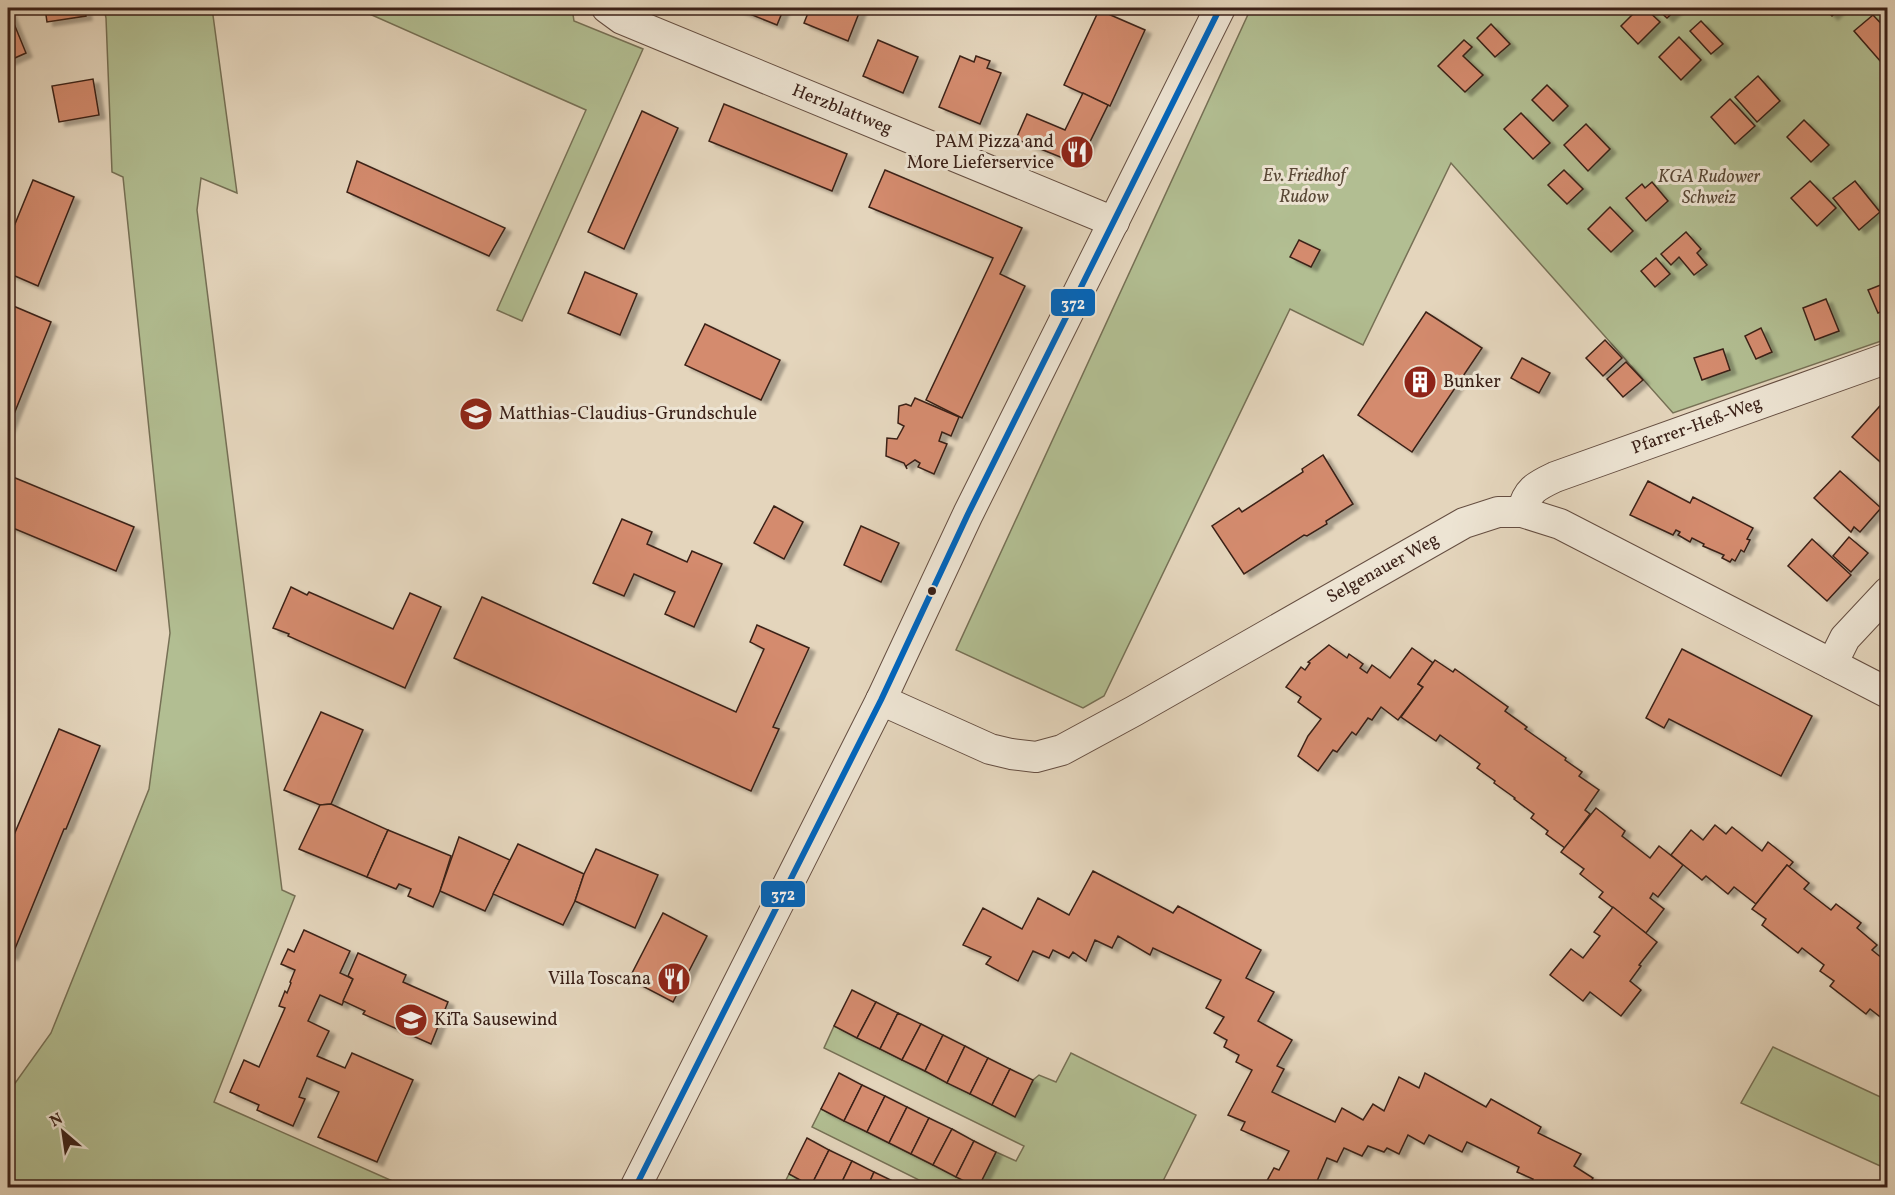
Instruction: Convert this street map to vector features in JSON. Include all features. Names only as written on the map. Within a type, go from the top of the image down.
[{"type":"street","name":"Herzblattweg","points":[[607,8],[622,19],[1114,222]]},
{"type":"street","points":[[635,1188],[881,700],[968,514],[1220,8]]},
{"type":"street","name":"Pfarrer-Heß-Weg","points":[[1522,512],[1525,499],[1536,486],[1555,477],[1887,358]]},
{"type":"street","name":"Selgenauer Weg","points":[[881,700],[990,749],[1036,757],[1062,750],[1104,729],[1464,523],[1498,512],[1522,512],[1560,524],[1887,693]]},
{"type":"street","points":[[1832,664],[1845,638],[1887,591]]},
{"type":"green space","points":[[104,8],[212,8],[237,193],[201,178],[197,210],[282,890],[295,896],[214,1102],[406,1187],[8,1187],[8,1093],[51,1033],[149,789],[170,633],[123,177],[112,172]]},
{"type":"green space","points":[[356,8],[572,8],[574,21],[643,49],[522,321],[497,310],[586,110]]},
{"type":"green space","points":[[1251,8],[1881,8],[1887,15],[1887,339],[1673,413],[1451,163],[1363,345],[1290,309],[1104,696],[1083,708],[956,650]]},
{"type":"green space","points":[[834,1026],[1015,1116],[1033,1080],[1039,1075],[1056,1082],[1071,1053],[1196,1115],[1160,1187],[978,1187],[996,1152],[1016,1161],[1024,1146],[824,1048]]},
{"type":"green space","points":[[1773,1047],[1887,1100],[1887,1169],[1741,1103]]},
{"type":"green space","points":[[821,1109],[977,1187],[933,1187],[812,1127]]},
{"type":"green space","points":[[789,1174],[815,1187],[782,1188]]},
{"type":"building","points":[[45,8],[85,8],[86,16],[47,22]]},
{"type":"building","points":[[735,8],[784,8],[777,25]]},
{"type":"building","points":[[810,8],[861,8],[848,41],[804,23]]},
{"type":"building","points":[[1639,8],[1645,8],[1660,22],[1638,44],[1621,26]]},
{"type":"building","points":[[1656,8],[1678,8],[1667,18]]},
{"type":"building","points":[[1824,8],[1840,8],[1832,16]]},
{"type":"building","points":[[8,9],[26,53],[8,61]]},
{"type":"building","points":[[1099,10],[1145,30],[1110,106],[1064,85]]},
{"type":"building","points":[[1873,15],[1888,31],[1888,56],[1881,62],[1854,31]]},
{"type":"building","points":[[1701,21],[1723,44],[1711,54],[1690,31]]},
{"type":"building","points":[[1491,24],[1510,44],[1495,57],[1477,38]]},
{"type":"building","points":[[1679,37],[1701,60],[1681,80],[1659,57]]},
{"type":"building","points":[[878,40],[918,57],[903,93],[863,76]]},
{"type":"building","points":[[1464,40],[1472,47],[1463,56],[1483,75],[1465,92],[1438,66]]},
{"type":"building","points":[[960,56],[974,62],[976,56],[990,61],[987,68],[1001,73],[980,124],[939,107]]},
{"type":"building","points":[[1758,76],[1780,101],[1757,122],[1735,97]]},
{"type":"building","points":[[93,79],[99,115],[59,122],[52,86]]},
{"type":"building","points":[[1547,85],[1568,106],[1553,121],[1532,100]]},
{"type":"building","points":[[1083,93],[1108,105],[1080,162],[1075,163],[1016,139],[1027,114],[1065,130]]},
{"type":"building","points":[[1730,99],[1755,126],[1735,144],[1711,117]]},
{"type":"building","points":[[724,104],[847,154],[832,191],[709,141]]},
{"type":"building","points":[[642,111],[678,128],[624,249],[588,232]]},
{"type":"building","points":[[1521,113],[1550,143],[1533,159],[1504,129]]},
{"type":"building","points":[[1804,120],[1829,145],[1811,162],[1787,137]]},
{"type":"building","points":[[1586,124],[1610,149],[1588,171],[1564,145]]},
{"type":"building","points":[[357,161],[505,228],[489,256],[347,192]]},
{"type":"building","points":[[885,170],[1022,228],[1000,274],[1025,286],[962,418],[926,400],[993,258],[869,207]]},
{"type":"building","points":[[1564,170],[1583,189],[1567,204],[1548,185]]},
{"type":"building","points":[[33,180],[74,197],[38,286],[8,273],[8,241]]},
{"type":"building","points":[[1810,181],[1836,208],[1817,226],[1791,198]]},
{"type":"building","points":[[1855,181],[1880,212],[1859,230],[1833,198]]},
{"type":"building","points":[[1652,182],[1668,201],[1646,221],[1626,198],[1642,184],[1645,188]]},
{"type":"building","points":[[1610,207],[1633,231],[1611,252],[1588,229]]},
{"type":"building","points":[[1686,232],[1701,249],[1697,253],[1707,265],[1694,275],[1679,257],[1671,265],[1661,254]]},
{"type":"building","points":[[1299,240],[1320,250],[1311,267],[1290,257]]},
{"type":"building","points":[[1656,258],[1670,274],[1655,287],[1641,271]]},
{"type":"building","points":[[585,272],[637,294],[620,335],[568,313]]},
{"type":"building","points":[[1888,282],[1888,309],[1878,313],[1868,290]]},
{"type":"building","points":[[1826,299],[1839,331],[1815,340],[1803,308]]},
{"type":"building","points":[[11,305],[51,322],[8,429],[8,313]]},
{"type":"building","name":"Bunker","points":[[1426,312],[1482,348],[1412,452],[1358,415]]},
{"type":"building","points":[[705,324],[780,360],[761,400],[685,365]]},
{"type":"building","points":[[1761,328],[1772,352],[1756,359],[1745,336]]},
{"type":"building","points":[[1605,340],[1622,358],[1603,376],[1586,358]]},
{"type":"building","points":[[1723,349],[1730,370],[1702,380],[1694,358]]},
{"type":"building","points":[[1522,358],[1550,373],[1539,393],[1511,378]]},
{"type":"building","points":[[1626,362],[1643,380],[1623,397],[1607,379]]},
{"type":"building","points":[[1888,397],[1888,466],[1886,467],[1852,437]]},
{"type":"building","points":[[915,398],[959,417],[951,436],[942,432],[939,441],[947,444],[934,474],[918,467],[920,463],[915,460],[906,466],[907,469],[904,463],[886,456],[887,438],[897,439],[904,426],[898,423],[899,406],[906,404],[911,406]]},
{"type":"building","points":[[1323,455],[1353,504],[1326,521],[1327,524],[1307,536],[1304,535],[1244,574],[1212,526],[1239,508],[1242,512],[1303,472],[1302,469]]},
{"type":"building","points":[[1840,471],[1881,508],[1860,532],[1854,527],[1851,532],[1814,498]]},
{"type":"building","points":[[8,475],[134,527],[116,571],[8,526]]},
{"type":"building","points":[[1648,481],[1690,503],[1693,497],[1753,528],[1744,552],[1741,550],[1735,561],[1732,559],[1730,562],[1722,558],[1724,555],[1703,546],[1704,544],[1692,538],[1690,542],[1678,535],[1680,532],[1676,530],[1673,535],[1630,515]]},
{"type":"building","points":[[774,506],[803,522],[784,559],[754,543]]},
{"type":"building","points":[[622,519],[652,532],[647,544],[687,562],[692,551],[722,564],[694,627],[665,614],[675,592],[634,574],[624,596],[593,583]]},
{"type":"building","points":[[861,526],[899,543],[881,582],[844,565]]},
{"type":"building","points":[[1849,537],[1868,553],[1851,572],[1833,556]]},
{"type":"building","points":[[1812,539],[1851,575],[1827,601],[1788,566]]},
{"type":"building","points":[[291,587],[307,595],[309,592],[393,629],[410,593],[441,607],[405,688],[273,628]]},
{"type":"building","points":[[482,597],[736,712],[764,649],[750,642],[757,625],[809,648],[773,727],[779,729],[751,791],[454,658]]},
{"type":"building","points":[[1329,645],[1347,658],[1349,654],[1363,664],[1360,668],[1367,673],[1372,665],[1390,678],[1412,648],[1433,663],[1418,684],[1423,687],[1398,720],[1381,707],[1372,720],[1368,718],[1356,735],[1352,732],[1337,752],[1333,750],[1318,771],[1298,756],[1308,736],[1321,719],[1298,702],[1301,697],[1286,687],[1301,667],[1305,670],[1310,663],[1308,662]]},
{"type":"building","points":[[1682,649],[1812,716],[1781,776],[1669,719],[1664,728],[1646,718]]},
{"type":"building","points":[[1435,660],[1453,672],[1455,669],[1508,707],[1505,711],[1527,727],[1525,729],[1566,758],[1565,760],[1582,772],[1579,776],[1599,790],[1585,810],[1590,814],[1565,848],[1546,834],[1548,831],[1531,818],[1534,814],[1477,768],[1480,764],[1440,735],[1436,741],[1401,717],[1423,687],[1418,684]]},
{"type":"building","points":[[321,712],[363,730],[331,804],[320,805],[284,790]]},
{"type":"building","points":[[59,729],[100,746],[12,956],[8,954],[8,849]]},
{"type":"building","points":[[331,804],[388,830],[367,877],[299,849],[320,805]]},
{"type":"building","points":[[1596,808],[1625,831],[1622,836],[1650,858],[1659,846],[1683,865],[1658,897],[1653,893],[1650,898],[1664,909],[1646,933],[1599,897],[1603,892],[1580,874],[1584,869],[1561,852]]},
{"type":"building","points":[[1715,825],[1726,834],[1732,827],[1762,851],[1768,842],[1793,862],[1789,867],[1787,865],[1756,904],[1734,887],[1728,894],[1706,876],[1702,880],[1671,855],[1691,830],[1703,840]]},
{"type":"building","points":[[388,830],[451,856],[433,907],[408,896],[411,889],[399,884],[396,889],[367,877]]},
{"type":"building","points":[[459,837],[510,860],[485,911],[440,891]]},
{"type":"building","points":[[518,844],[584,874],[575,901],[563,925],[493,894]]},
{"type":"building","points":[[596,849],[658,875],[635,928],[575,901]]},
{"type":"building","points":[[1787,865],[1809,883],[1804,889],[1831,910],[1836,904],[1861,923],[1857,928],[1877,945],[1872,950],[1888,963],[1888,1023],[1870,1009],[1866,1014],[1830,986],[1834,981],[1820,971],[1824,965],[1802,948],[1798,953],[1762,925],[1766,919],[1752,909]]},
{"type":"building","points":[[1093,871],[1173,913],[1178,906],[1261,950],[1246,978],[1274,992],[1258,1021],[1292,1040],[1277,1066],[1284,1069],[1272,1092],[1335,1122],[1342,1108],[1363,1120],[1373,1104],[1384,1111],[1399,1077],[1419,1088],[1425,1073],[1486,1107],[1491,1099],[1541,1127],[1538,1133],[1581,1154],[1574,1166],[1593,1178],[1587,1188],[1528,1188],[1533,1179],[1517,1172],[1519,1167],[1467,1142],[1462,1152],[1429,1135],[1424,1144],[1408,1135],[1399,1154],[1387,1148],[1384,1152],[1368,1146],[1362,1156],[1344,1148],[1337,1162],[1327,1158],[1314,1188],[1263,1188],[1274,1168],[1279,1170],[1289,1151],[1241,1130],[1245,1122],[1228,1115],[1252,1070],[1236,1062],[1239,1055],[1224,1047],[1227,1040],[1214,1033],[1224,1017],[1206,1008],[1221,980],[1153,948],[1150,955],[1118,936],[1112,948],[1095,940],[1086,961],[1073,952],[1069,958],[1053,950],[1049,958],[1033,951],[1018,981],[986,964],[991,957],[963,945],[983,908],[1022,929],[1038,898],[1069,915]]},
{"type":"building","points":[[1613,907],[1657,942],[1630,981],[1641,990],[1621,1016],[1590,992],[1583,1001],[1550,975],[1571,949],[1583,958],[1600,936],[1594,932]]},
{"type":"building","points":[[663,913],[707,936],[673,1002],[629,979]]},
{"type":"building","points":[[304,930],[350,951],[340,973],[353,979],[342,1005],[320,995],[308,1021],[329,1031],[317,1056],[345,1068],[352,1053],[413,1080],[377,1162],[318,1137],[339,1092],[307,1078],[299,1097],[305,1099],[293,1126],[257,1110],[259,1105],[230,1092],[244,1060],[259,1067],[285,1008],[279,1006],[285,991],[287,993],[295,970],[281,964],[288,949],[294,952]]},
{"type":"building","points":[[358,953],[406,975],[403,982],[448,1002],[431,1044],[363,1014],[365,1011],[343,1001],[353,979],[348,976]]},
{"type":"building","points":[[852,990],[876,1002],[857,1038],[834,1026]]},
{"type":"building","points":[[876,1002],[898,1013],[880,1049],[857,1038]]},
{"type":"building","points":[[898,1013],[921,1024],[902,1060],[880,1049]]},
{"type":"building","points":[[921,1024],[943,1035],[925,1071],[902,1060]]},
{"type":"building","points":[[943,1035],[965,1046],[947,1083],[925,1071]]},
{"type":"building","points":[[965,1046],[988,1058],[970,1094],[947,1083]]},
{"type":"building","points":[[988,1058],[1010,1069],[992,1105],[970,1094]]},
{"type":"building","points":[[1010,1069],[1033,1080],[1015,1117],[992,1105]]},
{"type":"building","points":[[839,1073],[862,1085],[844,1121],[821,1109]]},
{"type":"building","points":[[862,1085],[885,1096],[867,1132],[844,1121]]},
{"type":"building","points":[[885,1096],[907,1107],[889,1143],[867,1132]]},
{"type":"building","points":[[907,1107],[929,1118],[911,1154],[889,1143]]},
{"type":"building","points":[[929,1118],[952,1129],[933,1165],[911,1154]]},
{"type":"building","points":[[952,1129],[974,1141],[956,1177],[933,1165]]},
{"type":"building","points":[[807,1138],[829,1150],[811,1186],[789,1174]]},
{"type":"building","points":[[974,1141],[996,1152],[978,1188],[956,1177]]},
{"type":"building","points":[[829,1150],[852,1161],[839,1188],[815,1188],[811,1186]]},
{"type":"building","points":[[852,1161],[874,1172],[867,1188],[839,1188]]},
{"type":"building","points":[[874,1172],[897,1183],[895,1188],[867,1188]]},
{"type":"transit line","name":"372","points":[[635,1188],[881,700],[968,514],[1220,8]]},
{"type":"place","name":"PAM Pizza and More Lieferservice","points":[[1077,152]]},
{"type":"place","name":"Bunker","points":[[1420,382]]},
{"type":"place","name":"Matthias-Claudius-Grundschule","points":[[476,414]]},
{"type":"place","name":"Villa Toscana","points":[[674,979]]},
{"type":"place","name":"KiTa Sausewind","points":[[411,1020]]},
{"type":"park label","name":"Ev. Friedhof Rudow","points":[[1304,186]]},
{"type":"park label","name":"KGA Rudower Schweiz","points":[[1709,187]]}]
